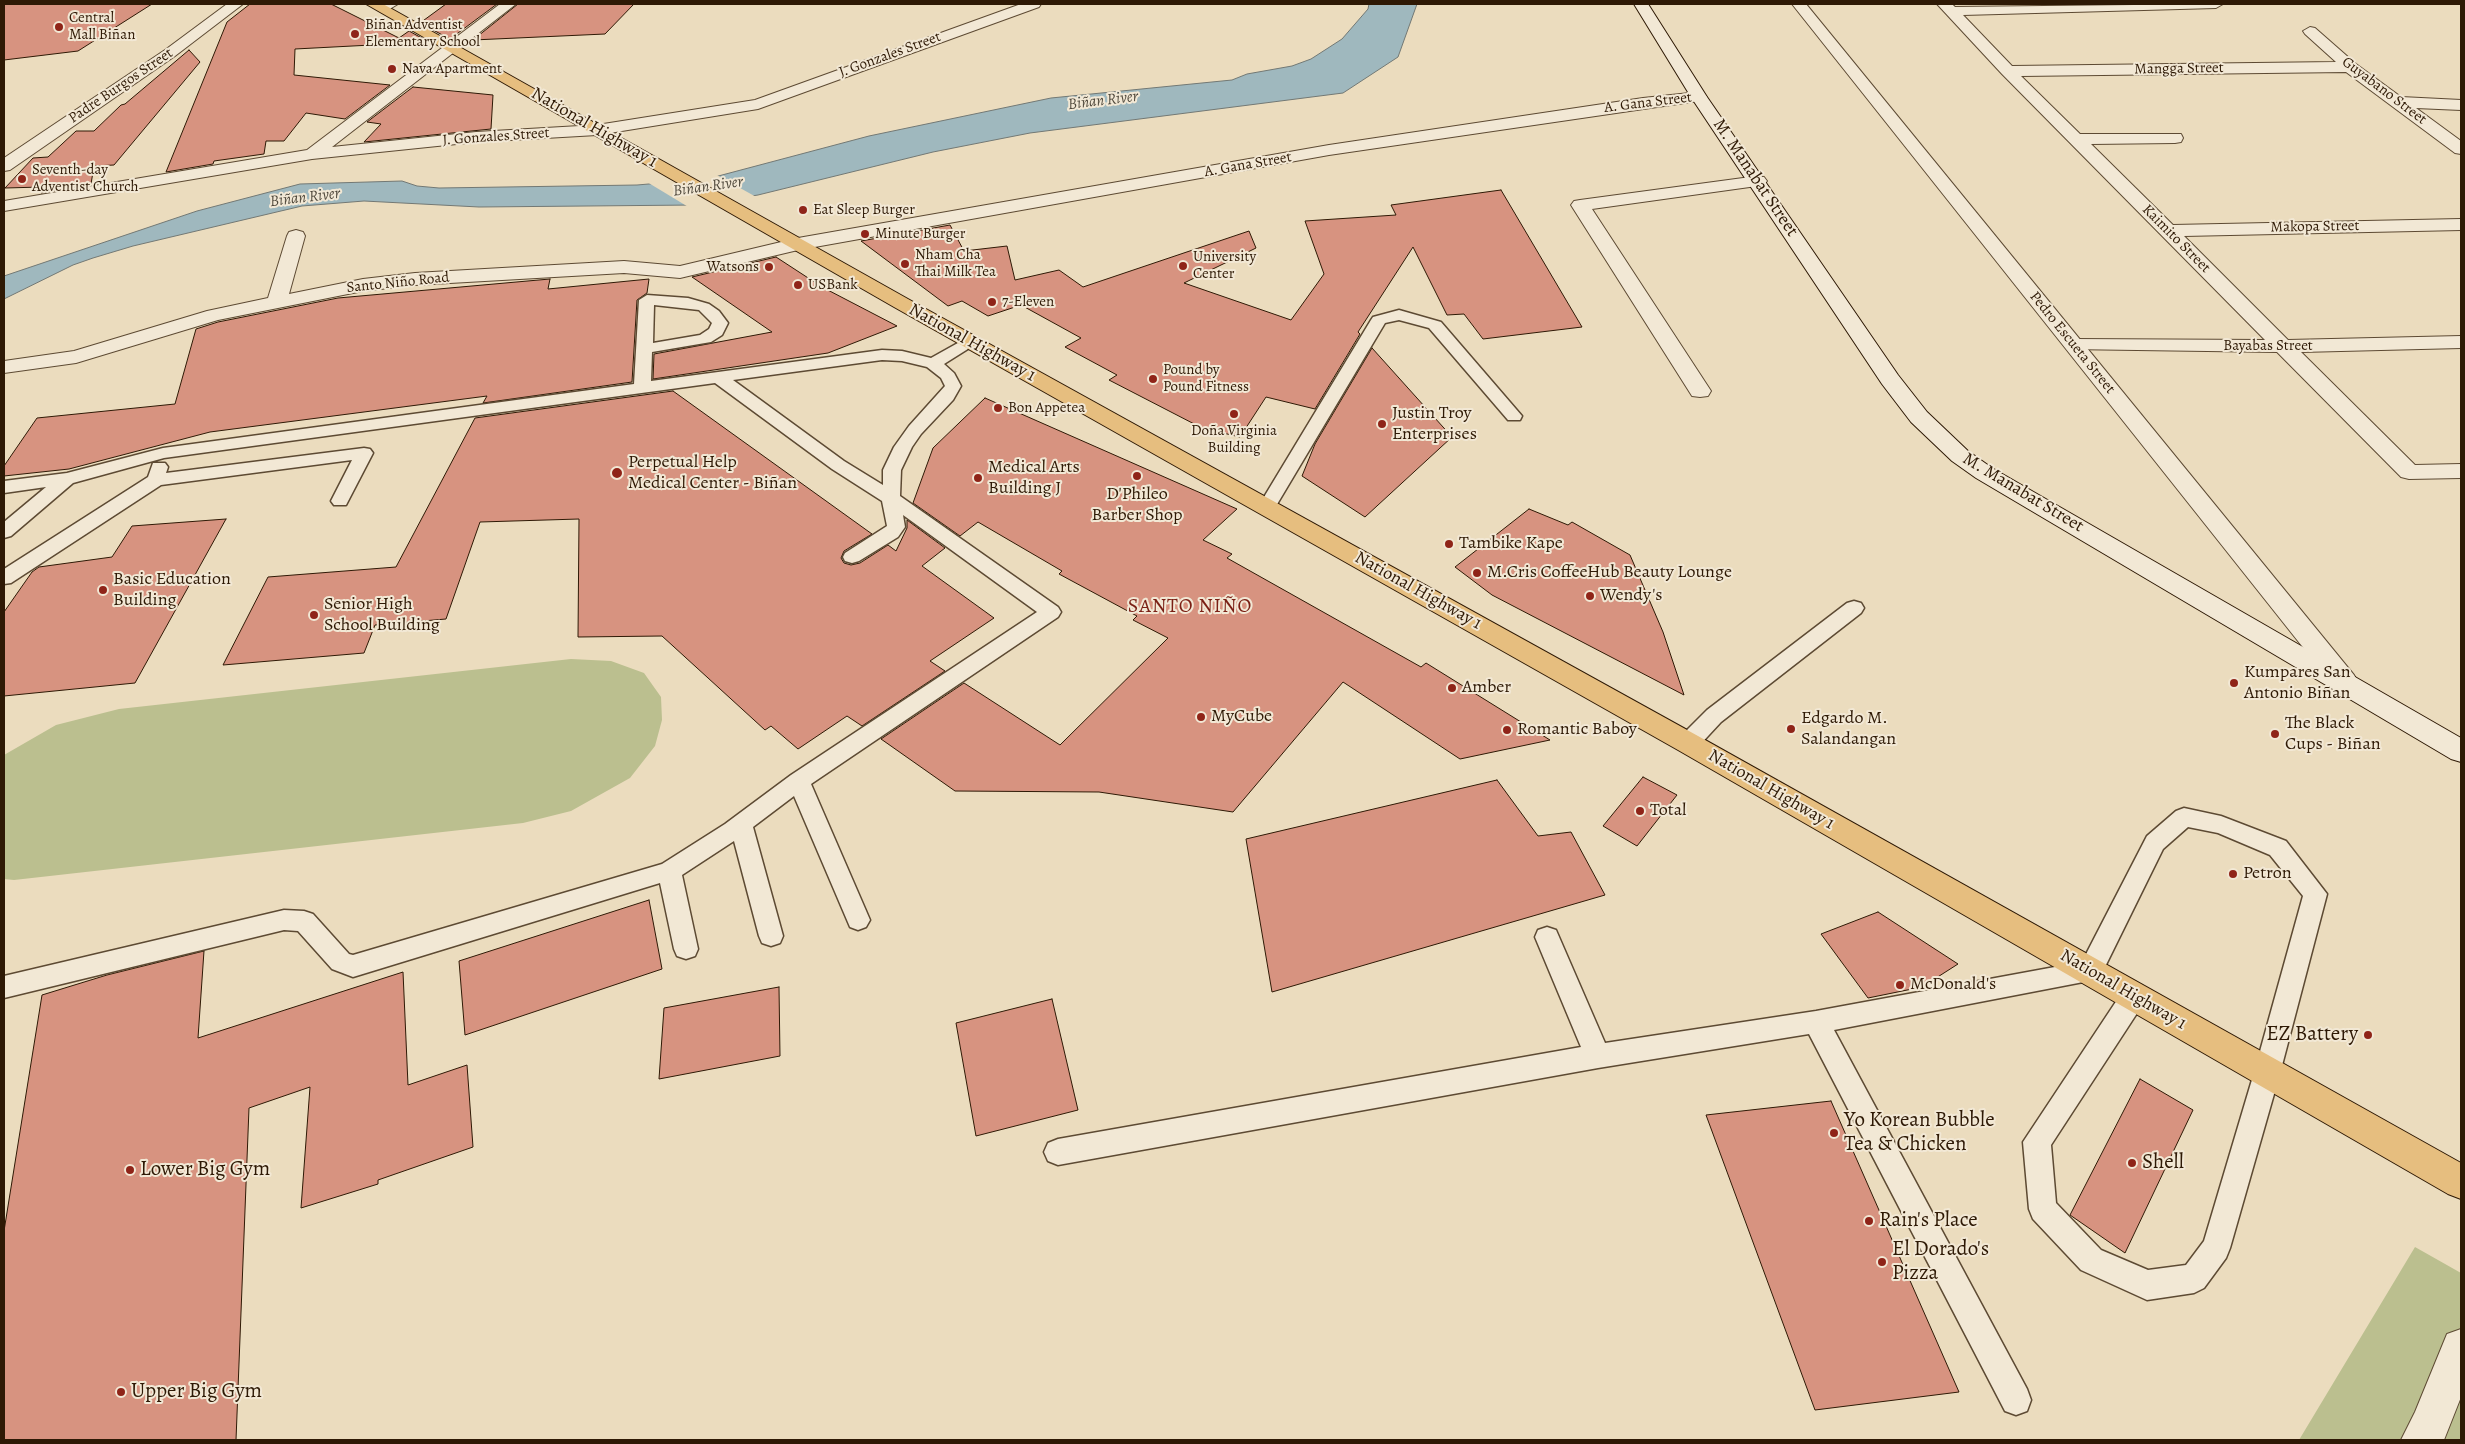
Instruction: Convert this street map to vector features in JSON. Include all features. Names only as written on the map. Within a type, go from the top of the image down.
[{"type":"highway","name":"National Highway 1","points":[[382,6],[742,213],[1688,743],[2461,1182]]},
{"type":"street","name":"Padre Burgos Street","points":[[4,166],[170,53],[236,4]]},
{"type":"street","points":[[312,154],[454,48],[509,4]]},
{"type":"street","name":"J. Gonzales Street","points":[[4,206],[312,154],[476,137],[597,130],[758,104],[1034,4]]},
{"type":"street","name":"M. Manabat Street","points":[[1641,4],[1700,97],[1890,379],[1919,417],[1960,456],[1984,473],[2461,751]]},
{"type":"street","name":"Pedro Escueta Street","points":[[1799,4],[2345,682]]},
{"type":"street","points":[[1948,7],[2216,4]]},
{"type":"street","name":"Kaimito Street","points":[[1948,7],[2008,71],[2409,472],[2461,471]]},
{"type":"street","name":"Guyabano Street","points":[[2310,31],[2350,67],[2461,149]]},
{"type":"street","name":"Mangga Street","points":[[2008,71],[2350,67]]},
{"type":"street","name":"A. Gana Street","points":[[798,244],[928,220],[1095,193],[1329,150],[1643,102],[1700,97]]},
{"type":"street","points":[[2397,102],[2461,105]]},
{"type":"street","points":[[2076,139],[2175,138]]},
{"type":"street","points":[[1700,391],[1580,205],[1758,181]]},
{"type":"street","name":"Makopa Street","points":[[2168,231],[2461,224]]},
{"type":"street","points":[[276,303],[296,236]]},
{"type":"street","name":"Santo Niño Road","points":[[4,367],[76,357],[214,314],[363,284],[415,279],[624,267],[680,272],[798,244]]},
{"type":"street","name":"Bayabas Street","points":[[2074,345],[2284,346],[2461,342]]},
{"type":"street","points":[[2422,1440],[2430,1426],[2461,1348]]},
{"type":"lane","points":[[642,389],[644,349],[647,300],[704,306],[714,314],[720,323],[716,332],[705,339],[644,349]]},
{"type":"lane","points":[[1267,507],[1379,320],[1399,315],[1436,325],[1514,416]]},
{"type":"lane","points":[[933,364],[971,342]]},
{"type":"lane","points":[[4,487],[67,479],[164,453],[882,356],[902,356],[933,364],[948,376],[953,386],[947,396],[903,447],[892,470],[891,498],[896,527],[891,533],[852,557]]},
{"type":"lane","points":[[4,987],[284,920],[304,921],[341,962],[353,966],[669,871],[741,824],[799,781],[1051,612],[891,498],[838,465],[718,378]]},
{"type":"lane","points":[[156,480],[164,453]]},
{"type":"lane","points":[[4,578],[156,480],[364,453],[340,501]]},
{"type":"lane","points":[[4,532],[67,479]]},
{"type":"lane","points":[[1688,743],[1714,716],[1854,608]]},
{"type":"lane","points":[[799,781],[858,920]]},
{"type":"lane","points":[[1058,1152],[1598,1056],[1816,1022],[2090,971],[2155,843],[2184,817],[2221,825],[2278,848],[2315,894],[2267,1072],[2216,1248],[2194,1278],[2147,1285],[2091,1260],[2043,1209],[2037,1142],[2134,996]]},
{"type":"lane","points":[[741,824],[771,936]]},
{"type":"lane","points":[[669,871],[686,949]]},
{"type":"lane","points":[[1547,937],[1598,1056]]},
{"type":"lane","points":[[1816,1022],[2016,1400]]},
{"type":"green space","points":[[571,659],[611,661],[644,673],[661,697],[662,720],[655,746],[630,778],[571,811],[523,823],[14,880],[4,879],[4,755],[56,725],[119,709]]},
{"type":"green space","points":[[2415,1247],[2461,1273],[2461,1440],[2299,1440]]},
{"type":"water","name":"Biñan River","points":[[1369,4],[1417,4],[1398,57],[1343,93],[1030,133],[933,152],[758,195],[694,205],[479,207],[364,201],[302,206],[133,246],[93,258],[73,265],[4,299],[4,276],[197,211],[300,184],[402,181],[417,186],[439,188],[637,185],[707,179],[869,136],[1051,98],[1232,80],[1247,74],[1292,66],[1311,59],[1342,39],[1368,9]]},
{"type":"pier","points":[[715,174],[758,198],[690,208],[647,182]]},
{"type":"building","name":"Central Mall Biñan","points":[[4,4],[152,4],[78,51],[4,60]]},
{"type":"building","points":[[250,4],[331,4],[399,38],[409,31],[429,42],[295,49],[294,75],[390,85],[345,119],[306,113],[284,141],[266,141],[264,154],[214,161],[213,164],[166,172],[227,22]]},
{"type":"building","points":[[446,4],[497,4],[450,39],[420,23]]},
{"type":"building","points":[[518,4],[634,4],[605,34],[473,40]]},
{"type":"building","points":[[189,50],[200,62],[114,165],[94,166],[91,184],[41,193],[42,187],[5,188],[33,158],[48,157],[76,131],[94,131],[121,105],[125,104]]},
{"type":"building","points":[[413,87],[493,95],[491,129],[364,142],[381,124],[367,122]]},
{"type":"building","points":[[1501,190],[1582,327],[1483,339],[1464,314],[1447,315],[1413,247],[1358,332],[1360,334],[1315,409],[1266,397],[1240,437],[1202,428],[1109,380],[1117,375],[1065,347],[1081,338],[1021,305],[988,316],[962,301],[948,306],[861,241],[950,225],[964,251],[1007,246],[1015,280],[1059,270],[1083,287],[1249,231],[1256,248],[1184,283],[1291,320],[1324,274],[1305,221],[1396,215],[1391,205]]},
{"type":"building","points":[[776,257],[822,287],[897,326],[828,353],[653,379],[654,354],[772,332],[692,277]]},
{"type":"building","points":[[550,279],[548,289],[649,279],[647,293],[637,300],[632,382],[483,403],[487,396],[210,432],[69,469],[4,476],[4,466],[37,418],[175,404],[196,329],[218,322],[338,298]]},
{"type":"building","name":"Justin Troy Enterprises","points":[[1372,348],[1452,437],[1365,517],[1302,476],[1315,444]]},
{"type":"building","points":[[673,391],[872,534],[844,551],[841,558],[844,563],[851,565],[860,563],[888,545],[896,551],[907,528],[907,520],[945,548],[922,566],[994,618],[930,661],[945,671],[862,726],[847,716],[798,749],[771,726],[765,730],[662,636],[578,637],[579,519],[480,522],[446,619],[375,625],[364,653],[223,665],[268,577],[396,567],[475,418]]},
{"type":"building","points":[[985,398],[1237,509],[1203,540],[1232,554],[1227,558],[1421,667],[1426,663],[1550,740],[1460,759],[1343,682],[1233,812],[1099,792],[955,791],[881,739],[964,683],[1060,745],[1168,638],[1133,620],[1137,616],[1059,574],[1062,571],[978,522],[960,536],[913,503],[933,448]]},
{"type":"building","points":[[1529,509],[1568,525],[1572,522],[1630,555],[1663,632],[1684,695],[1492,595],[1455,567]]},
{"type":"building","name":"Basic Education Building","points":[[226,519],[135,683],[4,696],[4,612],[32,572],[39,567],[112,557],[132,526]]},
{"type":"building","name":"Total","points":[[1643,777],[1677,795],[1637,846],[1603,826]]},
{"type":"building","points":[[1497,780],[1538,836],[1571,832],[1605,895],[1272,992],[1246,839]]},
{"type":"building","points":[[649,900],[662,969],[465,1035],[459,961]]},
{"type":"building","name":"McDonald's","points":[[1878,912],[1958,964],[1922,987],[1868,998],[1821,934]]},
{"type":"building","points":[[204,951],[198,1038],[403,972],[408,1085],[467,1065],[473,1147],[378,1180],[378,1184],[301,1208],[310,1087],[249,1108],[236,1440],[4,1440],[4,1231],[42,995],[107,975]]},
{"type":"building","points":[[779,987],[780,1056],[659,1079],[664,1008]]},
{"type":"building","points":[[1052,999],[1078,1110],[976,1136],[956,1023]]},
{"type":"building","name":"Shell","points":[[2140,1079],[2193,1110],[2125,1253],[2070,1215]]},
{"type":"building","points":[[1831,1101],[1959,1392],[1815,1410],[1706,1115]]},
{"type":"place","name":"Central Mall Biñan","points":[[59,27]]},
{"type":"place","name":"Biñan Adventist Elementary School","points":[[355,34]]},
{"type":"place","name":"Nava Apartment","points":[[392,69]]},
{"type":"place","name":"Seventh-day Adventist Church","points":[[22,179]]},
{"type":"place","name":"Eat Sleep Burger","points":[[803,210]]},
{"type":"place","name":"Minute Burger","points":[[865,234]]},
{"type":"place","name":"Nham Cha Thai Milk Tea","points":[[905,264]]},
{"type":"place","name":"University Center","points":[[1183,266]]},
{"type":"place","name":"Watsons","points":[[769,267]]},
{"type":"place","name":"USBank","points":[[798,285]]},
{"type":"place","name":"7-Eleven","points":[[992,302]]},
{"type":"place","name":"Pound by Pound Fitness","points":[[1153,379]]},
{"type":"place","name":"Bon Appetea","points":[[998,408]]},
{"type":"place","name":"Doña Virginia Building","points":[[1234,414]]},
{"type":"place","name":"Justin Troy Enterprises","points":[[1382,424]]},
{"type":"place","name":"Perpetual Help Medical Center - Biñan","points":[[617,473]]},
{"type":"place","name":"D'Phileo Barber Shop","points":[[1137,476]]},
{"type":"place","name":"Medical Arts Building J","points":[[978,478]]},
{"type":"place","name":"Tambike Kape","points":[[1449,544]]},
{"type":"place","name":"M.Cris CoffeeHub Beauty Lounge","points":[[1477,573]]},
{"type":"place","name":"Basic Education Building","points":[[103,590]]},
{"type":"place","name":"Wendy's","points":[[1590,596]]},
{"type":"place","name":"Senior High School Building","points":[[314,615]]},
{"type":"place","name":"Kumpares San Antonio Biñan","points":[[2234,683]]},
{"type":"place","name":"Amber","points":[[1452,688]]},
{"type":"place","name":"MyCube","points":[[1201,717]]},
{"type":"place","name":"Edgardo M. Salandangan","points":[[1791,729]]},
{"type":"place","name":"Romantic Baboy","points":[[1507,730]]},
{"type":"place","name":"The Black Cups - Biñan","points":[[2275,734]]},
{"type":"place","name":"Total","points":[[1640,811]]},
{"type":"place","name":"Petron","points":[[2233,874]]},
{"type":"place","name":"McDonald's","points":[[1900,985]]},
{"type":"place","name":"EZ Battery","points":[[2368,1035]]},
{"type":"place","name":"Yo Korean Bubble Tea & Chicken","points":[[1834,1133]]},
{"type":"place","name":"Shell","points":[[2132,1163]]},
{"type":"place","name":"Lower Big Gym","points":[[130,1170]]},
{"type":"place","name":"Rain's Place","points":[[1869,1221]]},
{"type":"place","name":"El Dorado's Pizza","points":[[1882,1262]]},
{"type":"place","name":"Upper Big Gym","points":[[121,1392]]},
{"type":"district","name":"SANTO NIÑO","points":[[1190,607]]}]
